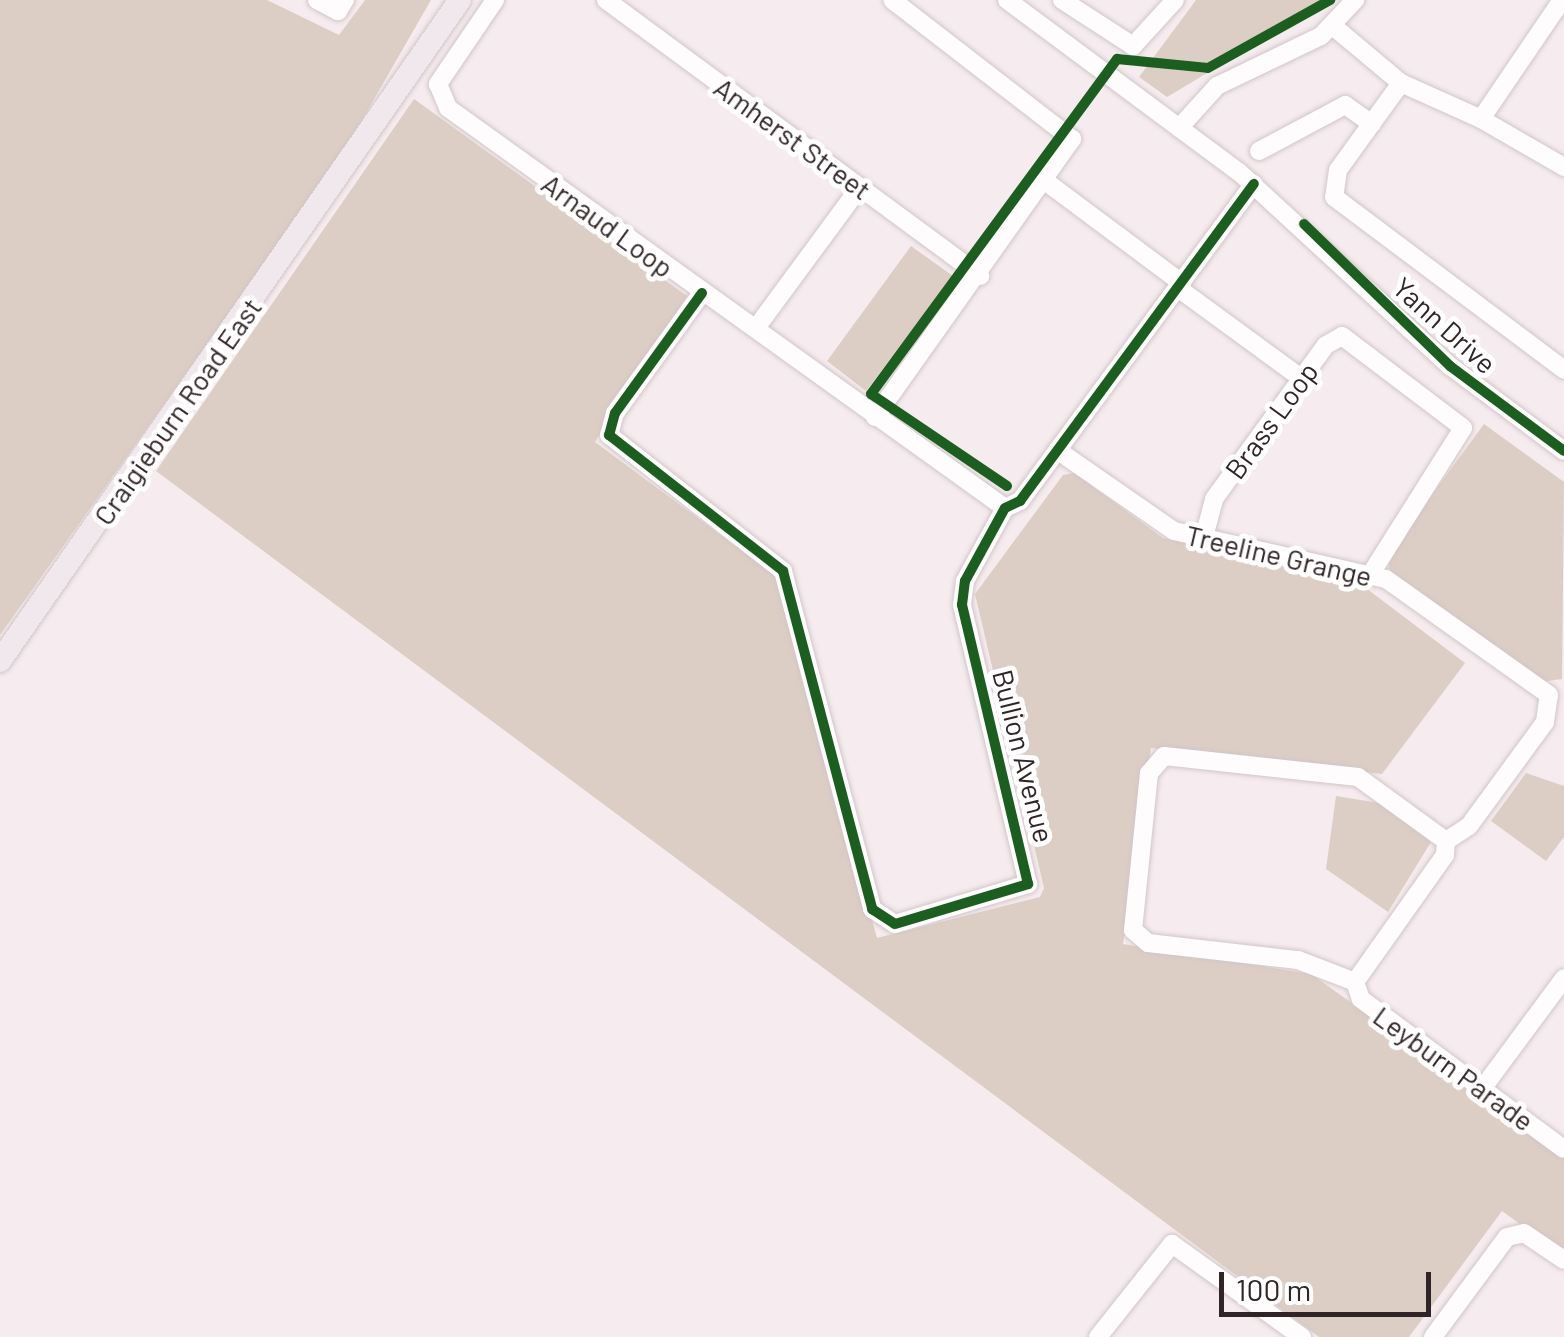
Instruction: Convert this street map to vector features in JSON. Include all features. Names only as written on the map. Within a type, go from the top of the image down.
[{"type":"main road","name":"Craigieburn Road East","points":[[353,162],[444,0]]},
{"type":"main road","name":"Craigieburn Road East","points":[[0,661],[353,162],[460,0]]},
{"type":"street","points":[[317,0],[342,6]]},
{"type":"street","name":"Arnaud Loop","points":[[495,0],[444,73],[438,98],[702,293],[1005,508]]},
{"type":"street","name":"Amherst Street","points":[[606,0],[980,276]]},
{"type":"street","points":[[875,416],[1071,148],[1066,129],[892,0]]},
{"type":"street","name":"Yann Drive","points":[[1006,0],[1254,184],[1450,366],[1564,450]]},
{"type":"street","points":[[1062,0],[1133,46],[1176,0]]},
{"type":"street","points":[[1179,128],[1216,86],[1334,27],[1354,0]]},
{"type":"street","points":[[1481,120],[1562,0]]},
{"type":"street","points":[[1334,27],[1401,83],[1481,120],[1564,168]]},
{"type":"street","points":[[1401,83],[1334,179],[1334,198],[1564,370]]},
{"type":"street","points":[[1259,151],[1345,106],[1372,124]]},
{"type":"street","points":[[1048,184],[1301,378]]},
{"type":"street","name":"Bullion Avenue","points":[[702,293],[615,413],[609,435],[784,572],[872,909],[886,924],[1017,893],[1031,877],[962,605],[1005,508],[1058,450],[1254,184]]},
{"type":"street","points":[[756,328],[860,187]]},
{"type":"street","name":"Brass Loop","points":[[1204,537],[1214,499],[1332,338],[1346,337],[1461,421],[1458,443],[1372,572]]},
{"type":"street","name":"Treeline Grange","points":[[1058,450],[1162,526],[1372,572],[1557,691]]},
{"type":"street","points":[[1355,982],[1445,856],[1446,841],[1469,826],[1545,722],[1557,691]]},
{"type":"street","name":"Leyburn Parade","points":[[1446,841],[1358,776],[1164,756],[1152,766],[1136,936],[1298,960],[1355,982],[1361,1000],[1564,1149]]},
{"type":"street","points":[[1482,1089],[1564,978]]},
{"type":"street","points":[[1432,1337],[1507,1237],[1524,1233],[1564,1260]]},
{"type":"street","points":[[1098,1337],[1172,1244],[1302,1337]]},
{"type":"shaded area","points":[[0,0],[267,0],[339,35],[365,0],[431,0],[346,148],[0,635]]},
{"type":"shaded area","points":[[1196,0],[1329,0],[1167,97],[1139,77]]},
{"type":"shaded area","points":[[414,99],[687,296],[595,442],[777,577],[877,938],[1040,897],[1044,888],[975,594],[1063,475],[1074,473],[1163,538],[1350,576],[1465,663],[1382,774],[1151,748],[1123,944],[1311,974],[1564,1154],[1564,1256],[1502,1211],[1409,1337],[1319,1337],[156,471]]},
{"type":"shaded area","points":[[911,246],[953,276],[866,391],[827,361]]},
{"type":"shaded area","points":[[1484,424],[1564,482],[1562,679],[1540,682],[1391,575],[1387,556]]},
{"type":"shaded area","points":[[1526,773],[1564,786],[1564,837],[1546,861],[1491,821]]},
{"type":"shaded area","points":[[1336,796],[1379,803],[1431,842],[1388,912],[1326,869]]},
{"type":"cycle path","points":[[1007,486],[871,394],[1117,59],[1208,68],[1330,0]]},
{"type":"cycle path","points":[[702,293],[615,413],[609,435],[783,571],[872,909],[895,924],[1028,884],[962,605],[965,581],[1005,508],[1020,501],[1254,184]]},
{"type":"cycle path","points":[[1304,224],[1450,366],[1564,451]]}]
